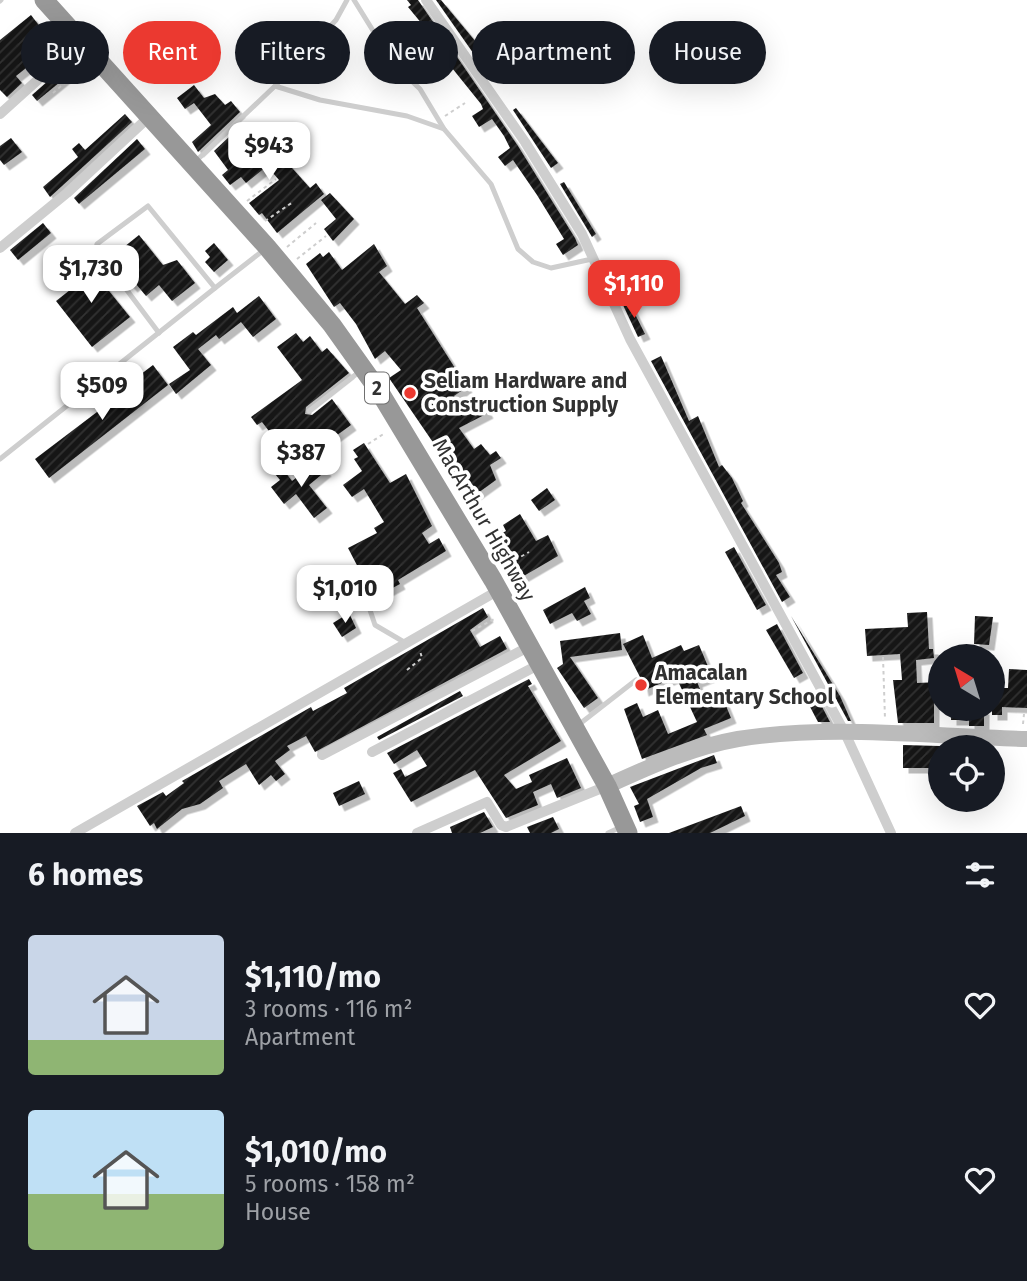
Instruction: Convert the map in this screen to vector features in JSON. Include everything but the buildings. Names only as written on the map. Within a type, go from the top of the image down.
[{"type":"highway","name":"MacArthur Highway","points":[[44,0],[64,21]]},
{"type":"highway","name":"MacArthur Highway","points":[[109,70],[276,257],[363,369],[401,423],[495,582],[607,786],[620,830]]},
{"type":"street","points":[[426,0],[525,142],[582,234],[630,339],[845,733],[891,833]]},
{"type":"street","points":[[0,114],[33,84]]},
{"type":"street","points":[[0,248],[67,194],[150,116]]},
{"type":"street","points":[[75,833],[408,640],[495,582]]},
{"type":"street","points":[[322,755],[530,646]]},
{"type":"street","points":[[372,752],[540,664]]},
{"type":"street","points":[[417,833],[487,802],[501,825],[506,827],[689,752],[736,740],[845,733],[1027,739]]},
{"type":"lane","points":[[193,164],[275,86],[336,20],[347,0]]},
{"type":"lane","points":[[354,0],[367,21]]},
{"type":"lane","points":[[414,84],[425,95],[444,129],[491,184],[502,205],[512,242],[526,256],[551,268],[592,259]]},
{"type":"lane","points":[[275,86],[320,100],[407,116],[444,129]]},
{"type":"lane","points":[[159,333],[96,249],[97,244],[148,206],[215,288]]},
{"type":"lane","points":[[0,459],[215,288],[276,257]]},
{"type":"lane","points":[[309,411],[363,369]]},
{"type":"lane","points":[[359,577],[375,625],[408,640]]},
{"type":"lane","points":[[575,727],[636,680]]},
{"type":"path","points":[[53,93],[63,84]]},
{"type":"path","points":[[438,120],[465,103]]},
{"type":"path","points":[[235,210],[276,179]]},
{"type":"path","points":[[252,229],[293,202]]},
{"type":"path","points":[[276,257],[316,223]]},
{"type":"path","points":[[276,257],[326,236]]},
{"type":"path","points":[[368,444],[401,423]]},
{"type":"path","points":[[475,547],[504,529]]},
{"type":"path","points":[[495,582],[529,552]]},
{"type":"path","points":[[472,631],[510,610]]},
{"type":"path","points":[[407,670],[423,656],[408,640]]},
{"type":"path","points":[[883,657],[886,734]]},
{"type":"place","name":"Seliam Hardware and Construction Supply","points":[[410,393]]},
{"type":"place","name":"Amacalan Elementary School","points":[[641,685]]}]
